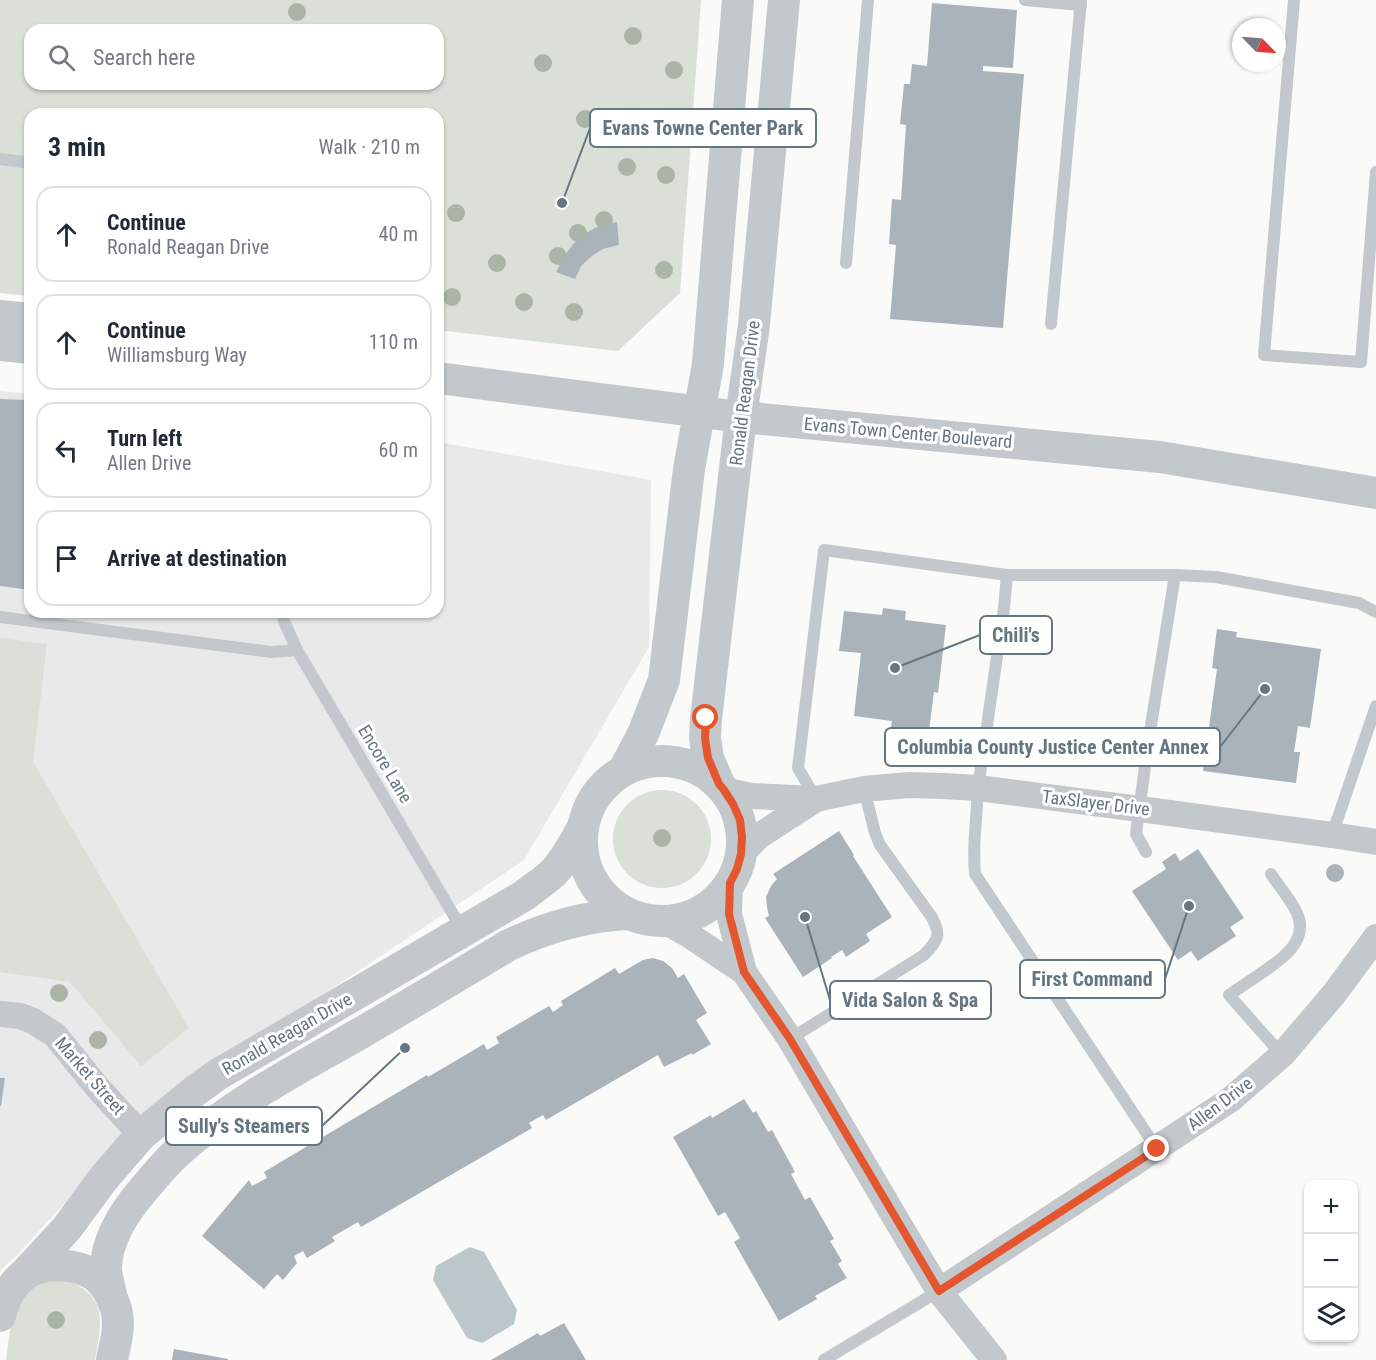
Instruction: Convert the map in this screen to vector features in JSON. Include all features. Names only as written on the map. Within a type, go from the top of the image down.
[{"type":"street","name":"Ronald Reagan Drive","points":[[624,770],[643,735],[664,680],[689,469],[708,364],[738,0]]},
{"type":"street","name":"Ronald Reagan Drive","points":[[583,827],[583,848],[587,868],[596,887],[610,902],[628,914],[646,919],[664,921],[684,918],[702,910],[717,899],[730,883],[741,854],[740,820],[708,758],[705,738],[706,718],[754,325],[784,0]]},
{"type":"street","points":[[0,316],[24,318]]},
{"type":"street","points":[[0,345],[24,347]]},
{"type":"street","name":"Evans Town Center Boulevard","points":[[444,379],[741,417],[1160,457],[1376,493]]},
{"type":"street","name":"Ronald Reagan Drive","points":[[0,1316],[7,1295],[67,1228],[103,1179],[141,1135],[217,1076],[540,884],[555,870],[570,850],[583,827],[591,804],[605,785],[624,770],[648,762],[674,761],[698,769],[721,787]]},
{"type":"street","name":"TaxSlayer Drive","points":[[721,787],[751,796],[816,799],[864,789],[909,785],[978,788],[1376,842]]},
{"type":"street","name":"TaxSlayer Drive","points":[[741,854],[759,836],[816,799]]},
{"type":"street","points":[[730,883],[729,914],[744,972],[790,1039],[939,1291],[994,1360]]},
{"type":"street","name":"Ronald Reagan Drive","points":[[112,1360],[118,1331],[117,1311],[106,1268],[112,1238],[135,1200],[178,1151],[248,1098],[509,945],[536,932],[564,924],[593,917],[628,914]]},
{"type":"street","points":[[664,921],[744,972]]},
{"type":"street","name":"Allen Drive","points":[[939,1291],[1230,1100],[1282,1055],[1334,994],[1376,937]]},
{"type":"street","name":"Market Street","points":[[0,1014],[20,1016],[45,1027],[55,1035],[98,1088],[141,1135]]},
{"type":"street","points":[[20,1279],[34,1270],[54,1265],[71,1266],[86,1271],[100,1280],[111,1294]]},
{"type":"lane","points":[[846,263],[868,0]]},
{"type":"lane","points":[[1025,0],[1081,3],[1051,324]]},
{"type":"lane","points":[[1294,0],[1264,355],[1361,362],[1376,172]]},
{"type":"lane","points":[[0,159],[24,162]]},
{"type":"lane","points":[[816,799],[798,768],[824,550],[1007,576],[1175,575],[1216,577],[1359,603],[1376,612]]},
{"type":"lane","points":[[1146,852],[1136,834],[1175,575]]},
{"type":"lane","points":[[1007,576],[978,788],[974,851],[975,874],[1157,1149]]},
{"type":"lane","points":[[0,617],[272,652],[297,650]]},
{"type":"lane","name":"Encore Lane","points":[[283,618],[297,650],[463,931]]},
{"type":"lane","points":[[1332,835],[1376,706]]},
{"type":"lane","points":[[790,1039],[924,956],[938,936],[931,916],[880,845],[864,789]]},
{"type":"lane","points":[[1271,874],[1297,914],[1300,925],[1298,938],[1292,949],[1281,959],[1229,995],[1282,1055]]},
{"type":"lane","points":[[824,1360],[939,1291]]},
{"type":"shaded area","points":[[0,0],[701,0],[680,293],[618,351],[444,331],[444,108],[24,108],[24,295],[0,293]]},
{"type":"shaded area","points":[[0,391],[24,393],[24,618],[444,618],[444,443],[651,480],[649,647],[524,860],[148,1112],[0,1271]]},
{"type":"shaded area","points":[[0,638],[47,644],[33,762],[189,1028],[141,1066],[70,982],[0,972]]},
{"type":"shaded area","points":[[662,790],[681,793],[697,804],[708,820],[711,839],[708,858],[697,874],[681,885],[662,888],[643,885],[627,874],[616,858],[613,839],[616,820],[627,804],[643,793]]},
{"type":"shaded area","points":[[470,1247],[484,1252],[517,1310],[514,1324],[482,1343],[467,1338],[433,1280],[436,1266]]},
{"type":"shaded area","points":[[50,1279],[72,1282],[94,1300],[100,1318],[95,1360],[6,1360],[12,1320],[19,1301],[32,1286]]},
{"type":"building","points":[[932,3],[1017,10],[1013,68],[983,66],[983,71],[1024,74],[1003,328],[890,319],[896,245],[889,244],[892,199],[901,200],[906,125],[900,124],[904,84],[910,84],[912,64],[927,66]]},
{"type":"building","points":[[617,222],[619,245],[603,249],[592,256],[581,266],[575,279],[556,272],[565,255],[584,234],[595,228]]},
{"type":"building","points":[[0,399],[24,400],[24,589],[0,586]]},
{"type":"building","points":[[883,608],[906,611],[905,620],[946,625],[938,693],[934,692],[928,738],[890,733],[892,721],[854,716],[861,653],[839,651],[844,611],[882,615]]},
{"type":"building","points":[[1217,629],[1237,632],[1236,637],[1321,649],[1310,728],[1298,726],[1294,752],[1300,752],[1296,783],[1203,771],[1217,669],[1212,668]]},
{"type":"building","points":[[839,831],[892,917],[866,934],[870,941],[846,957],[842,950],[803,977],[765,918],[769,916],[766,897],[777,879],[773,874]]},
{"type":"building","points":[[1198,849],[1244,918],[1230,927],[1236,936],[1198,961],[1191,951],[1178,960],[1132,891],[1166,869],[1162,862],[1175,853],[1180,861]]},
{"type":"building","points":[[1335,864],[1341,867],[1344,873],[1341,879],[1335,882],[1329,879],[1326,873],[1329,867]]},
{"type":"building","points":[[653,958],[663,961],[672,968],[678,978],[684,974],[707,1013],[696,1020],[711,1044],[664,1067],[658,1055],[546,1120],[543,1115],[529,1123],[532,1128],[361,1227],[358,1222],[332,1237],[335,1241],[307,1258],[303,1251],[294,1256],[297,1263],[283,1280],[277,1274],[264,1289],[202,1236],[249,1180],[252,1186],[267,1178],[264,1172],[427,1075],[428,1077],[484,1044],[487,1050],[499,1043],[496,1037],[549,1006],[553,1012],[563,1005],[561,1001],[615,968],[619,974],[643,960]]},
{"type":"building","points":[[0,1078],[5,1078],[1,1106],[0,1106]]},
{"type":"building","points":[[744,1099],[753,1113],[756,1111],[768,1132],[772,1130],[795,1172],[791,1174],[805,1200],[810,1197],[834,1239],[830,1241],[842,1261],[838,1264],[847,1278],[815,1296],[817,1299],[779,1321],[734,1242],[740,1238],[725,1212],[718,1216],[673,1137]]},
{"type":"building","points":[[564,1323],[586,1360],[491,1360],[538,1333],[540,1336]]},
{"type":"building","points":[[174,1349],[228,1359],[228,1360],[172,1360]]},
{"type":"place","name":"Evans Towne Center Park","points":[[562,203]]},
{"type":"place","name":"Chili's","points":[[895,668]]},
{"type":"place","name":"Columbia County Justice Center Annex","points":[[1265,689]]},
{"type":"place","name":"First Command","points":[[1189,906]]},
{"type":"place","name":"Vida Salon & Spa","points":[[805,917]]},
{"type":"place","name":"Sully's Steamers","points":[[405,1048]]},
{"type":"route","points":[[706,718],[705,738],[708,758],[719,784],[733,804],[740,820],[741,854],[730,883],[729,914],[744,972],[790,1039],[939,1291],[1157,1149]]}]
